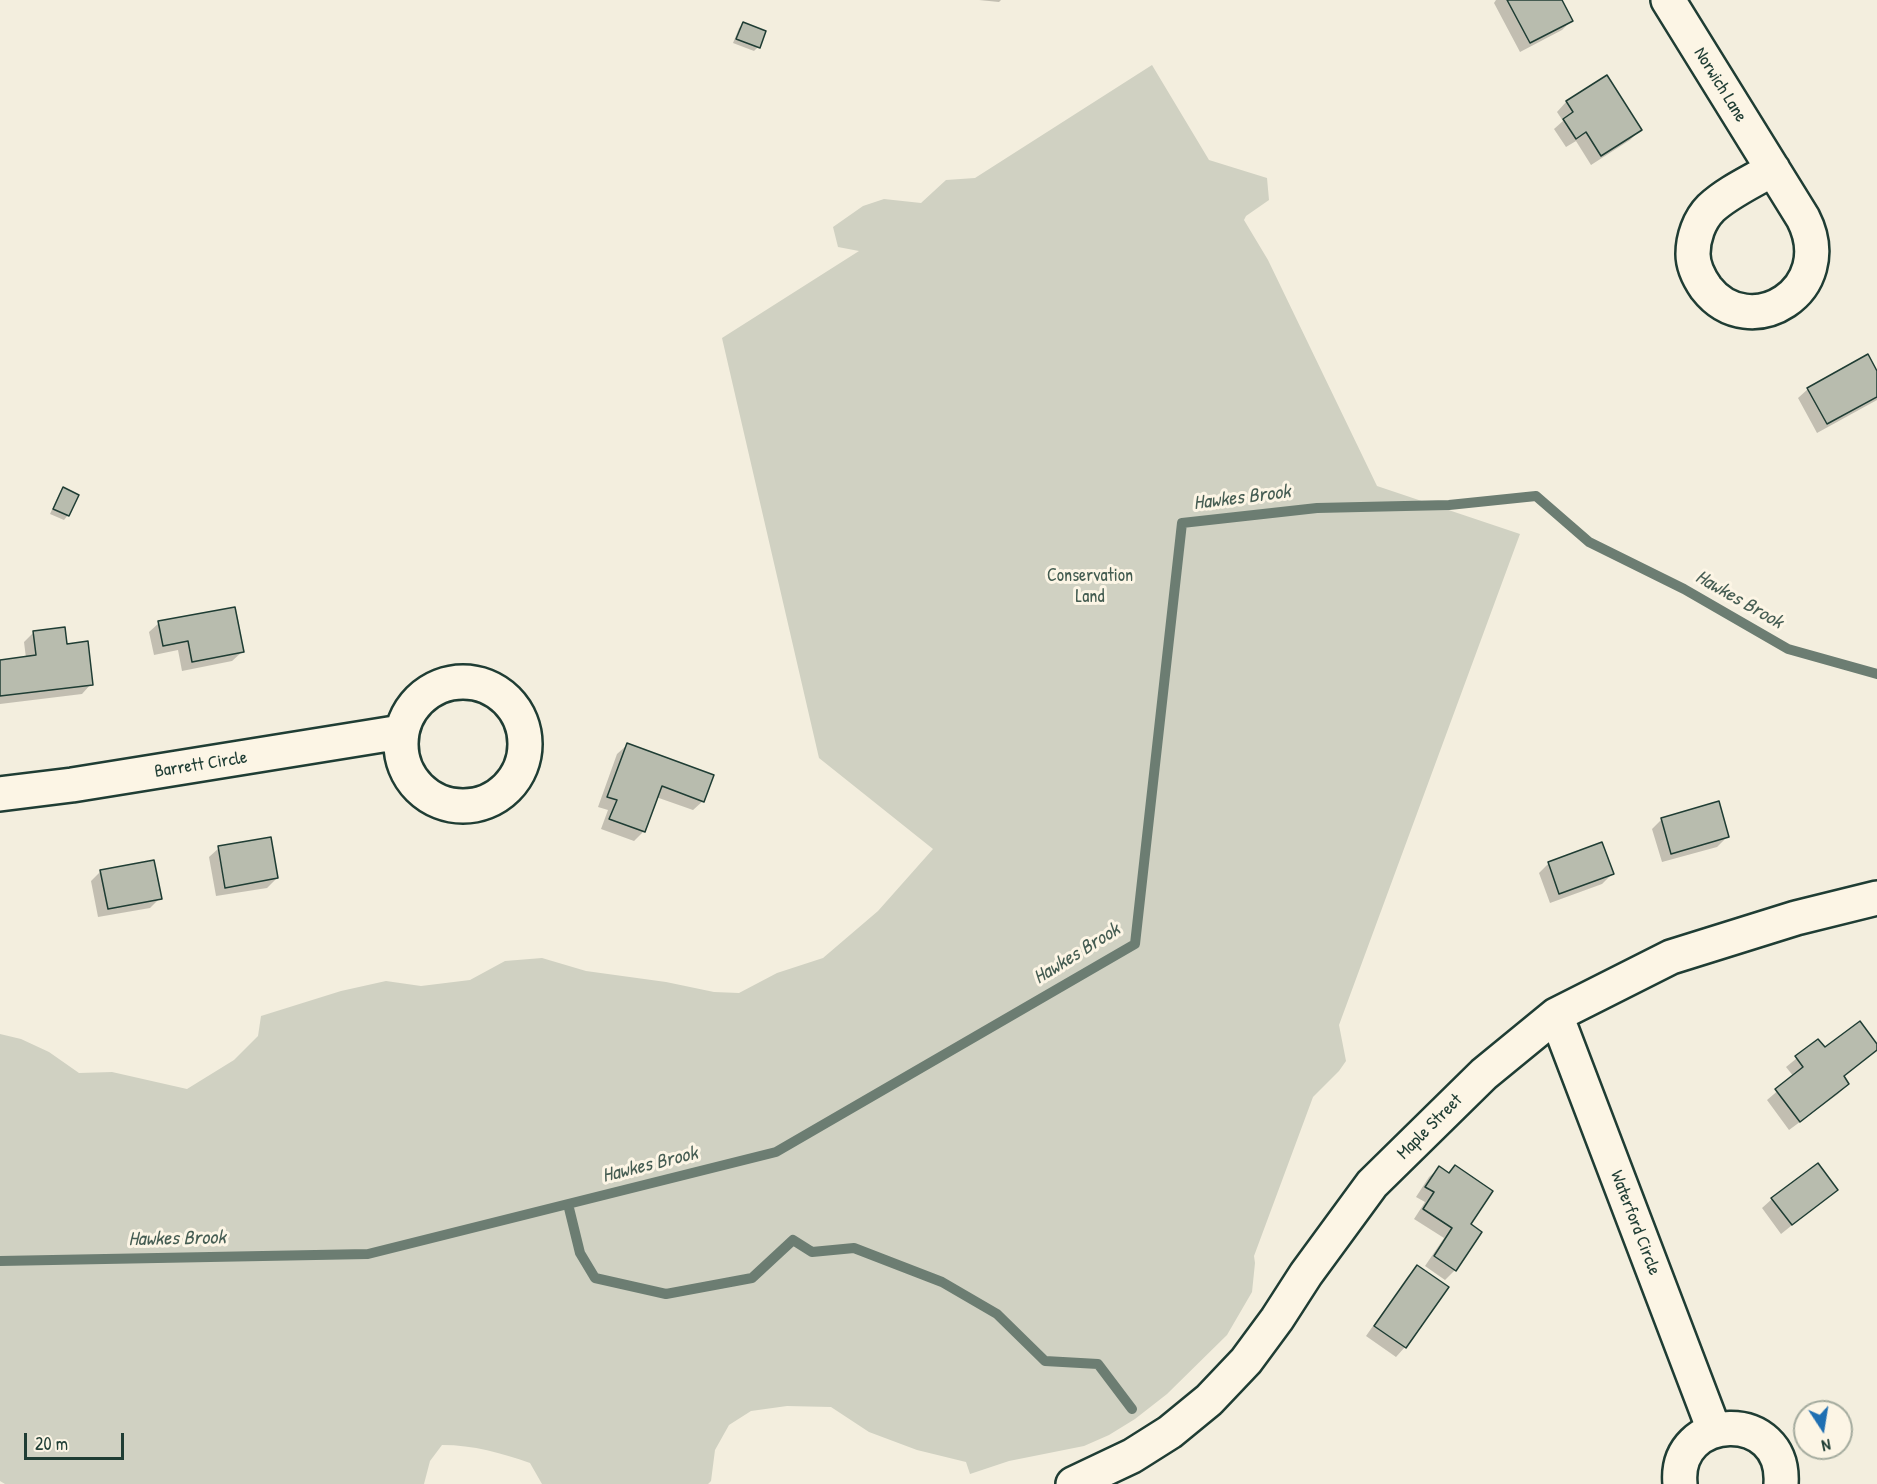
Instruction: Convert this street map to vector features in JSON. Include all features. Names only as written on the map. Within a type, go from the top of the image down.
[{"type":"street","name":"Norwich Lane","points":[[1668,0],[1773,169]]},
{"type":"street","name":"Barrett Circle","points":[[0,794],[72,785],[401,732]]},
{"type":"street","name":"Maple Street","points":[[1073,1484],[1132,1456],[1170,1432],[1209,1400],[1246,1361],[1306,1274],[1372,1185],[1484,1074],[1556,1015],[1671,957],[1767,926],[1877,898]]},
{"type":"street","name":"Waterford Circle","points":[[1556,1015],[1714,1430]]},
{"type":"street","points":[[1680,1484],[1680,1469],[1688,1450],[1704,1435],[1714,1430],[1734,1428],[1755,1433],[1764,1439],[1777,1455],[1781,1484]]},
{"type":"green space","name":"Conservation Land","points":[[1152,65],[1209,160],[1267,178],[1269,200],[1246,216],[1244,220],[1268,260],[1377,486],[1520,534],[1339,1025],[1346,1061],[1313,1097],[1254,1256],[1252,1292],[1227,1335],[1167,1394],[1135,1419],[1109,1435],[1084,1446],[1009,1461],[970,1474],[966,1462],[917,1450],[869,1432],[831,1407],[787,1406],[751,1411],[729,1425],[715,1450],[711,1481],[708,1484],[542,1484],[530,1463],[487,1450],[442,1445],[430,1461],[424,1484],[5,1484],[0,1481],[0,1034],[21,1039],[49,1052],[79,1073],[112,1072],[187,1089],[234,1060],[258,1036],[261,1016],[341,991],[386,981],[421,986],[470,980],[505,961],[542,958],[586,971],[666,982],[714,992],[739,993],[777,973],[823,958],[878,911],[933,849],[819,758],[722,338],[859,251],[838,247],[833,227],[863,206],[884,199],[921,203],[946,180],[975,178]]},
{"type":"building","points":[[1507,0],[1562,0],[1573,21],[1530,43]]},
{"type":"building","points":[[743,22],[766,31],[760,48],[736,39]]},
{"type":"building","points":[[1607,75],[1642,130],[1601,156],[1586,132],[1576,139],[1563,119],[1573,112],[1566,101]]},
{"type":"building","points":[[1868,354],[1877,371],[1877,397],[1827,424],[1807,388]]},
{"type":"building","points":[[63,487],[79,495],[69,516],[53,509]]},
{"type":"building","points":[[235,607],[244,652],[192,662],[188,641],[163,646],[158,621]]},
{"type":"building","points":[[65,627],[67,644],[88,641],[93,685],[0,696],[0,660],[36,655],[33,631]]},
{"type":"building","points":[[627,743],[714,775],[704,802],[662,786],[645,832],[609,819],[617,800],[607,797]]},
{"type":"building","points":[[1719,801],[1729,837],[1671,854],[1661,818]]},
{"type":"building","points":[[271,837],[278,878],[225,888],[218,846]]},
{"type":"building","points":[[1602,842],[1614,874],[1559,894],[1548,862]]},
{"type":"building","points":[[154,860],[162,899],[108,909],[100,870]]},
{"type":"building","points":[[1860,1021],[1877,1044],[1877,1050],[1844,1076],[1849,1084],[1800,1122],[1775,1089],[1803,1067],[1795,1056],[1818,1039],[1825,1047]]},
{"type":"building","points":[[1818,1163],[1838,1190],[1792,1225],[1771,1198]]},
{"type":"building","points":[[1455,1165],[1493,1191],[1471,1224],[1482,1232],[1456,1271],[1434,1256],[1452,1228],[1423,1209],[1434,1192],[1425,1187],[1439,1166],[1449,1173]]},
{"type":"building","points":[[1417,1265],[1449,1287],[1406,1348],[1374,1326]]},
{"type":"waterway","name":"Hawkes Brook","points":[[0,1261],[368,1254],[776,1152],[1135,944],[1182,523],[1317,508],[1449,505],[1536,496],[1589,542],[1684,589],[1788,649],[1877,674]]},
{"type":"waterway","points":[[568,1204],[580,1253],[595,1278],[666,1294],[752,1278],[793,1240],[812,1252],[854,1248],[942,1282],[997,1314],[1045,1361],[1098,1364],[1132,1409]]}]
